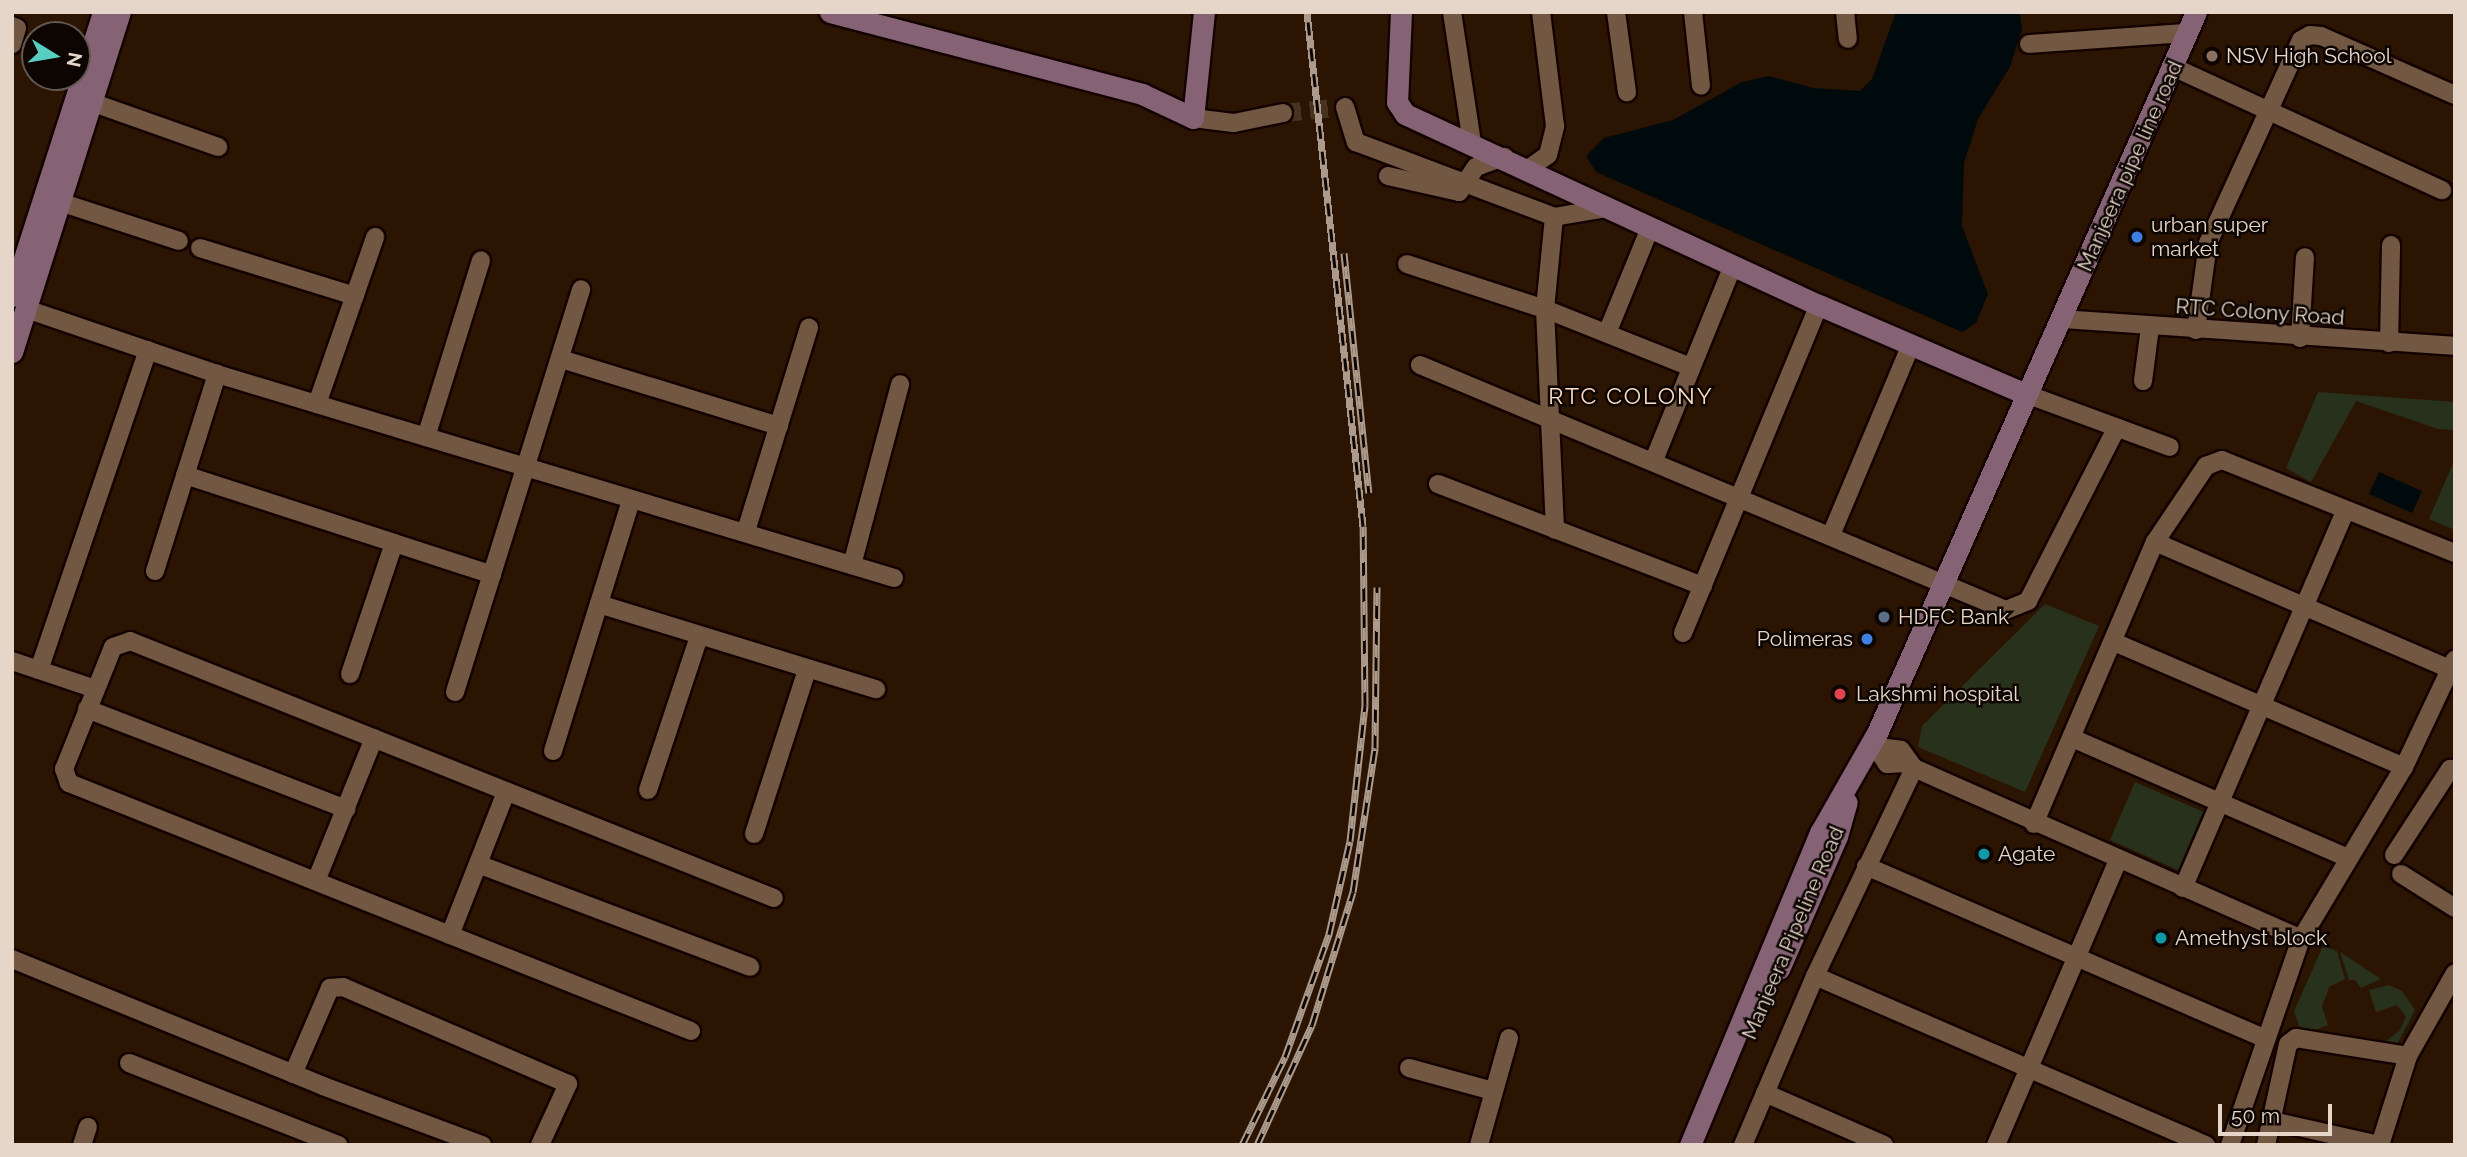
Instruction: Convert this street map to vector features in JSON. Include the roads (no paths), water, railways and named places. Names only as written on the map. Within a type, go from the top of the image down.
[{"type":"street","points":[[12,352],[19,303],[103,12]]},
{"type":"street","points":[[19,303],[60,202],[120,12]]},
{"type":"street","points":[[830,12],[1142,94],[1194,118],[1234,123],[1283,113]]},
{"type":"street","points":[[1194,118],[1203,12]]},
{"type":"street","points":[[1401,12],[1398,102],[1415,120],[1472,142],[1650,228],[1911,345],[2026,394],[2170,447]]},
{"type":"street","points":[[1452,12],[1472,142]]},
{"type":"street","points":[[1528,169],[1548,155],[1555,126],[1541,12]]},
{"type":"street","points":[[1616,12],[1627,92]]},
{"type":"street","points":[[1693,12],[1701,86]]},
{"type":"street","points":[[1846,12],[1848,39]]},
{"type":"street","name":"Manjeera pipe line road","points":[[1853,779],[1874,747],[2026,394],[2062,319],[2196,12]]},
{"type":"street","points":[[12,26],[17,28],[12,44]]},
{"type":"street","points":[[2029,44],[2187,33]]},
{"type":"street","points":[[2196,330],[2204,256],[2266,109],[2301,40],[2310,35],[2455,95]]},
{"type":"street","points":[[2173,67],[2442,190]]},
{"type":"street","points":[[91,103],[218,146]]},
{"type":"street","points":[[1345,107],[1356,142],[1555,217],[1607,208]]},
{"type":"street","points":[[1468,183],[1467,175],[1476,167],[1504,157]]},
{"type":"street","points":[[1388,176],[1446,191],[1459,192],[1468,183]]},
{"type":"street","points":[[60,202],[179,241]]},
{"type":"street","points":[[1555,217],[1545,309],[1555,530]]},
{"type":"street","points":[[1606,333],[1650,228]]},
{"type":"street","points":[[317,404],[375,237]]},
{"type":"street","points":[[2389,343],[2391,245]]},
{"type":"street","points":[[200,248],[355,296]]},
{"type":"street","points":[[2300,338],[2305,257]]},
{"type":"street","points":[[426,437],[481,260]]},
{"type":"street","points":[[1406,264],[1545,309],[1691,367]]},
{"type":"street","points":[[1654,460],[1733,265]]},
{"type":"street","points":[[454,692],[581,289]]},
{"type":"street","points":[[19,303],[217,374],[631,500],[746,531],[894,578]]},
{"type":"street","points":[[1684,633],[1819,305]]},
{"type":"street","name":"RTC Colony Road","points":[[2062,319],[2300,338],[2455,346]]},
{"type":"street","points":[[2143,381],[2150,327]]},
{"type":"street","points":[[746,531],[809,328]]},
{"type":"street","points":[[1831,535],[1911,345]]},
{"type":"street","points":[[39,670],[148,350]]},
{"type":"street","points":[[561,359],[779,426]]},
{"type":"street","points":[[1420,365],[1654,460],[2006,610],[2028,601],[2117,426]]},
{"type":"street","points":[[155,571],[217,374]]},
{"type":"street","points":[[852,565],[900,384]]},
{"type":"street","points":[[2034,824],[2155,542],[2206,467],[2216,461],[2455,553]]},
{"type":"street","points":[[185,475],[492,576]]},
{"type":"street","points":[[1438,484],[1703,586]]},
{"type":"street","points":[[553,751],[631,500]]},
{"type":"street","points":[[2183,888],[2344,511]]},
{"type":"street","points":[[2155,542],[2304,606],[2453,664],[2403,767],[2346,857],[2301,939],[2264,1038],[2230,1145]]},
{"type":"street","points":[[350,674],[394,543]]},
{"type":"street","points":[[599,604],[699,637],[876,689]]},
{"type":"street","points":[[648,790],[699,637]]},
{"type":"street","points":[[691,1031],[69,783],[64,769],[115,643],[130,641],[774,898]]},
{"type":"street","points":[[2114,642],[2403,767]]},
{"type":"street","points":[[12,661],[39,670],[91,699]]},
{"type":"street","points":[[754,834],[807,670]]},
{"type":"street","points":[[12,673],[91,699],[346,809]]},
{"type":"street","points":[[316,881],[374,738]]},
{"type":"street","points":[[2072,738],[2346,857]]},
{"type":"street","points":[[1874,747],[1901,750],[1910,766],[2034,824],[2301,939]]},
{"type":"street","points":[[1743,1145],[1815,976],[1910,766]]},
{"type":"street","points":[[2394,855],[2450,769],[2455,769]]},
{"type":"street","name":"Manjeera Pipeline Road","points":[[1690,1145],[1821,831],[1853,779]]},
{"type":"street","name":"Manjeera Pipeline Road","points":[[1703,1145],[1837,836],[1853,779]]},
{"type":"street","points":[[450,935],[506,792]]},
{"type":"street","points":[[1996,1145],[2118,860]]},
{"type":"street","points":[[478,864],[750,967]]},
{"type":"street","points":[[1866,866],[2264,1038]]},
{"type":"street","points":[[2401,874],[2455,908]]},
{"type":"street","points":[[12,959],[293,1074],[482,1145]]},
{"type":"street","points":[[2272,1121],[2379,1145],[2407,1056],[2455,973]]},
{"type":"street","points":[[1815,976],[2206,1145]]},
{"type":"street","points":[[293,1074],[330,988],[343,987],[568,1084],[540,1145]]},
{"type":"street","points":[[1479,1145],[1509,1038]]},
{"type":"street","points":[[2266,1145],[2288,1044],[2296,1038],[2407,1056]]},
{"type":"street","points":[[129,1063],[338,1145]]},
{"type":"street","points":[[1409,1068],[1493,1091]]},
{"type":"street","points":[[1765,1093],[1884,1145]]},
{"type":"street","points":[[82,1145],[88,1127]]},
{"type":"tunnel","points":[[1283,113],[1345,107]]},
{"type":"railway","points":[[1242,1145],[1285,1057],[1329,934],[1350,841],[1365,705],[1363,526],[1307,12]]},
{"type":"railway","points":[[1344,253],[1369,493]]},
{"type":"railway","points":[[1257,1145],[1312,1025],[1353,892],[1375,748],[1377,587]]},
{"type":"place","name":"NSV High School","points":[[2212,56]]},
{"type":"place","name":"urban super market","points":[[2137,237]]},
{"type":"place","name":"HDFC Bank","points":[[1884,617]]},
{"type":"place","name":"Polimeras","points":[[1867,639]]},
{"type":"place","name":"Lakshmi hospital","points":[[1840,694]]},
{"type":"place","name":"Agate","points":[[1984,854]]},
{"type":"place","name":"Amethyst block","points":[[2161,938]]},
{"type":"district","name":"RTC COLONY","points":[[1631,396]]}]
